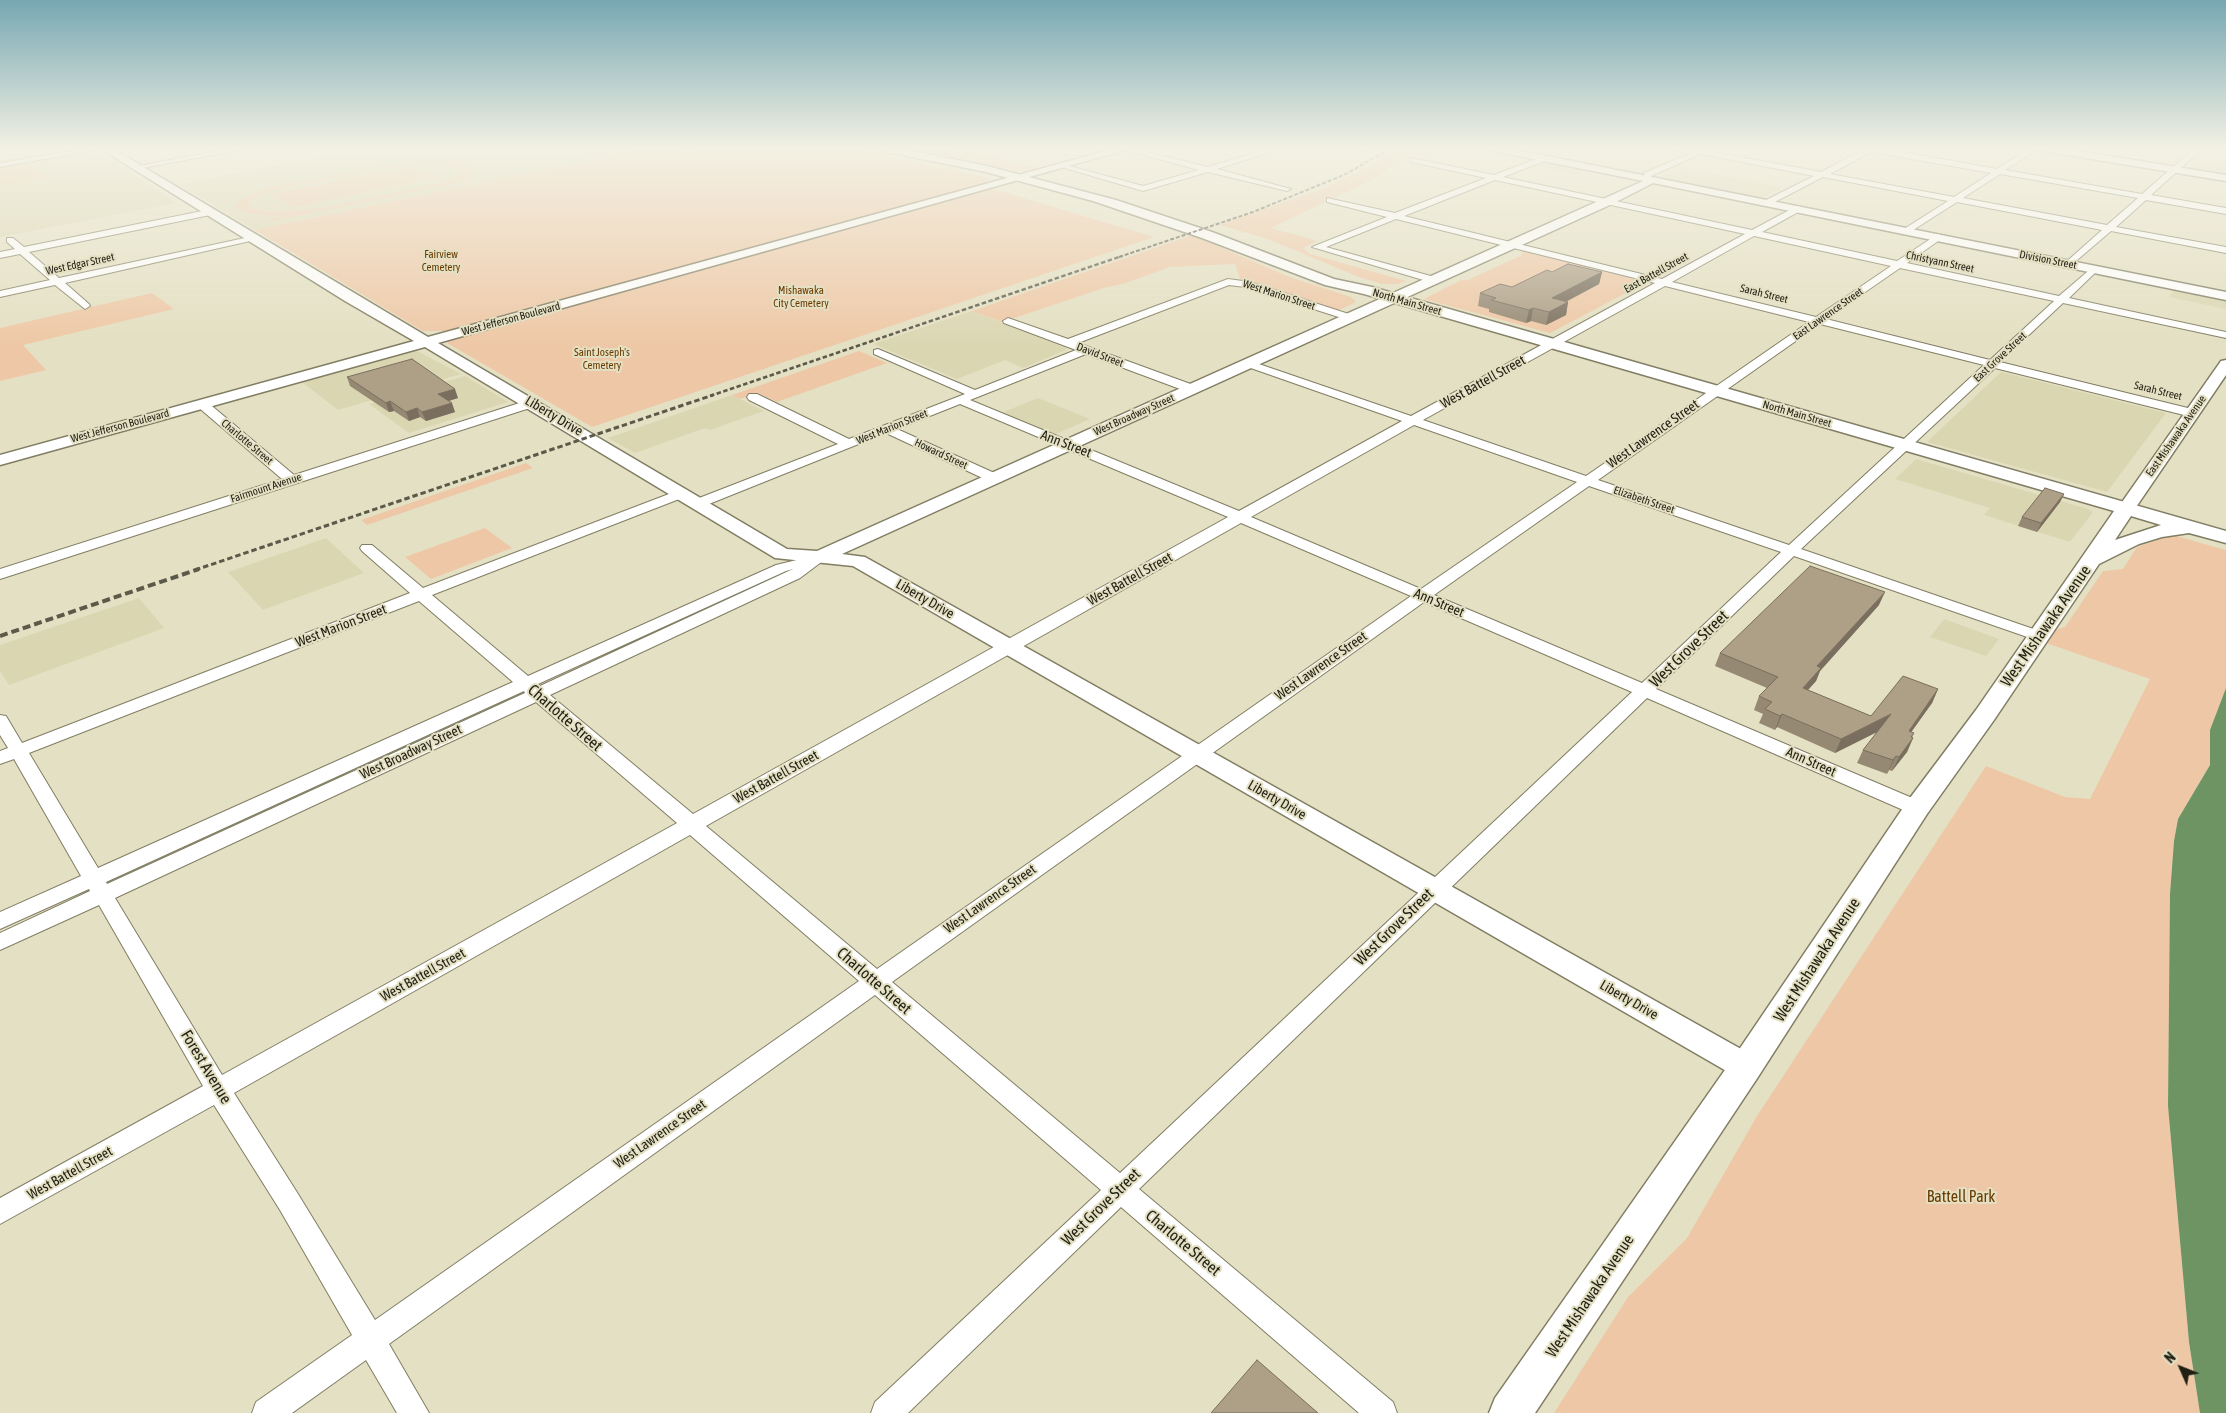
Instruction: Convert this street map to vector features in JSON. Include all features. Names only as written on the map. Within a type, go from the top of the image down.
[{"type":"main road","name":"North Main Street","points":[[1140,213],[1207,235],[1306,275],[1367,290],[2226,537]]},
{"type":"main road","name":"West Mishawaka Avenue","points":[[1510,1413],[1746,1067],[1917,808],[2094,558],[2126,509]]},
{"type":"main road","points":[[2094,558],[2132,540],[2159,531],[2190,527]]},
{"type":"street","points":[[0,255],[207,213]]},
{"type":"street","name":"Liberty Drive","points":[[213,213],[782,554],[858,561],[1746,1067]]},
{"type":"street","name":"West Jefferson Boulevard","points":[[0,460],[895,213]]},
{"type":"street","name":"Sarah Street","points":[[1382,213],[2192,413]]},
{"type":"street","points":[[1402,213],[1317,247],[1434,280]]},
{"type":"street","name":"West Broadway Street","points":[[0,942],[98,887],[531,689],[795,575],[819,557],[1584,213]]},
{"type":"street","name":"Christyann Street","points":[[1660,213],[2226,335]]},
{"type":"street","name":"East Battell Street","points":[[1553,344],[1790,213]]},
{"type":"street","name":"Division Street","points":[[1817,213],[2226,296]]},
{"type":"street","points":[[1907,231],[1935,213]]},
{"type":"street","points":[[2030,213],[2226,250]]},
{"type":"street","points":[[2069,264],[2126,213]]},
{"type":"street","name":"East Lawrence Street","points":[[1716,391],[1938,237]]},
{"type":"street","name":"West Edgar Street","points":[[0,294],[254,239]]},
{"type":"street","points":[[10,240],[85,306]]},
{"type":"street","name":"East Grove Street","points":[[1906,445],[2094,269]]},
{"type":"street","name":"West Marion Street","points":[[1068,343],[1228,282],[1246,284],[1351,318]]},
{"type":"street","name":"David Street","points":[[1008,321],[1192,390]]},
{"type":"street","name":"West Battell Street","points":[[0,1212],[1413,420],[1553,344]]},
{"type":"street","name":"West Marion Street","points":[[9,755],[422,594],[690,498],[849,444],[1086,350]]},
{"type":"street","points":[[878,352],[975,394]]},
{"type":"street","name":"Elizabeth Street","points":[[1249,364],[2039,636]]},
{"type":"street","name":"East Mishawaka Avenue","points":[[2126,509],[2226,364]]},
{"type":"street","name":"West Lawrence Street","points":[[267,1413],[874,981],[1716,391]]},
{"type":"street","points":[[753,397],[849,444]]},
{"type":"street","name":"Ann Street","points":[[960,400],[1240,517],[1917,808]]},
{"type":"street","name":"Fairmount Avenue","points":[[0,574],[532,403]]},
{"type":"street","name":"Charlotte Street","points":[[202,404],[292,480]]},
{"type":"street","name":"Howard Street","points":[[887,429],[996,478]]},
{"type":"street","name":"West Grove Street","points":[[886,1413],[1434,889],[1792,550],[1906,445]]},
{"type":"street","name":"Charlotte Street","points":[[367,548],[1382,1413]]},
{"type":"street","name":"Forest Avenue","points":[[0,720],[9,755],[98,887],[289,1202],[414,1413]]},
{"type":"street","name":"West Broadway Street","points":[[0,921],[98,887]]},
{"type":"shaded area","points":[[0,213],[125,213],[0,237]]},
{"type":"shaded area","points":[[226,213],[336,213],[255,230]]},
{"type":"shaded area","points":[[2175,289],[2226,300],[2226,309],[2169,297]]},
{"type":"shaded area","points":[[972,311],[1066,348],[1066,350],[1023,368],[1005,360],[957,379],[873,344]]},
{"type":"shaded area","points":[[417,351],[461,374],[338,410],[302,382]]},
{"type":"shaded area","points":[[2001,372],[2166,413],[2107,492],[1927,442]]},
{"type":"shaded area","points":[[465,376],[508,402],[409,433],[369,404]]},
{"type":"shaded area","points":[[732,395],[764,411],[710,430],[705,428],[635,453],[608,438]]},
{"type":"shaded area","points":[[1038,398],[1090,419],[1054,435],[1001,413]]},
{"type":"shaded area","points":[[1916,459],[2093,512],[2070,542],[1984,515],[1990,508],[1895,479]]},
{"type":"shaded area","points":[[326,538],[364,573],[263,610],[228,572]]},
{"type":"shaded area","points":[[139,598],[164,628],[9,685],[0,671],[0,645]]},
{"type":"shaded area","points":[[1944,619],[1999,639],[1986,656],[1930,637]]},
{"type":"shaded area","points":[[2226,688],[2226,1413],[2200,1413],[2189,1342],[2168,1106],[2170,894],[2174,841],[2178,819],[2210,765],[2210,730]]},
{"type":"green space","points":[[246,213],[312,213],[273,221],[269,219],[282,216]]},
{"type":"green space","name":"Fairview Cemetery","points":[[336,213],[880,213],[448,331],[423,331],[255,230]]},
{"type":"green space","points":[[901,213],[1074,213],[1154,237],[592,427],[447,343],[452,338]]},
{"type":"green space","points":[[1254,213],[1303,213],[1271,228],[1317,241],[1303,248],[1310,254],[1406,281],[1397,284],[1382,284],[1359,277],[1268,239],[1220,225]]},
{"type":"green space","points":[[1192,235],[1287,276],[1351,297],[1356,302],[1339,310],[1299,298],[1240,279],[1235,264],[1170,267],[1123,284],[1107,287],[1002,322],[972,311]]},
{"type":"green space","points":[[1522,251],[1645,283],[1550,333],[1424,299],[1461,280],[1468,280],[1522,255]]},
{"type":"green space","points":[[152,293],[174,309],[23,345],[46,370],[0,381],[0,328]]},
{"type":"green space","points":[[859,351],[887,363],[777,402],[758,393],[740,399],[732,395]]},
{"type":"green space","points":[[526,463],[533,468],[367,525],[361,520]]},
{"type":"green space","points":[[485,528],[512,548],[431,579],[405,557]]},
{"type":"green space","name":"Battell Park","points":[[2173,535],[2226,550],[2226,688],[2210,730],[2210,765],[2178,819],[2174,841],[2170,894],[2168,1106],[2189,1342],[2200,1413],[1554,1413],[1628,1297],[1687,1238],[1757,1116],[1986,766],[2065,797],[2090,799],[2150,679],[2046,643],[2054,630],[2065,627],[2103,571],[2123,569],[2137,547]]},
{"type":"building","points":[[1568,264],[1602,272],[1552,298],[1568,302],[1549,312],[1533,308],[1529,310],[1491,300],[1496,298],[1480,293],[1500,284],[1512,287],[1547,270],[1552,272]]},
{"type":"building","points":[[412,359],[455,389],[438,394],[452,403],[422,412],[417,408],[406,412],[390,401],[386,403],[347,377]]},
{"type":"building","points":[[2045,488],[2064,494],[2041,523],[2022,517]]},
{"type":"building","points":[[1810,566],[1885,592],[1817,666],[1821,668],[1803,688],[1871,716],[1903,676],[1938,689],[1909,731],[1914,733],[1911,737],[1913,738],[1899,757],[1896,756],[1893,760],[1863,750],[1891,714],[1841,739],[1782,714],[1780,716],[1765,709],[1772,702],[1759,696],[1778,677],[1720,653]]},
{"type":"building","points":[[1257,1360],[1318,1413],[1211,1413]]},
{"type":"railway","points":[[1119,257],[1250,213]]},
{"type":"railway","points":[[710,396],[1122,256]]},
{"type":"railway","points":[[195,570],[713,395]]},
{"type":"railway","points":[[0,636],[199,569]]},
{"type":"park label","name":"Mishawaka City Cemetery","points":[[801,297]]},
{"type":"park label","name":"Saint Joseph's Cemetery","points":[[602,359]]}]
